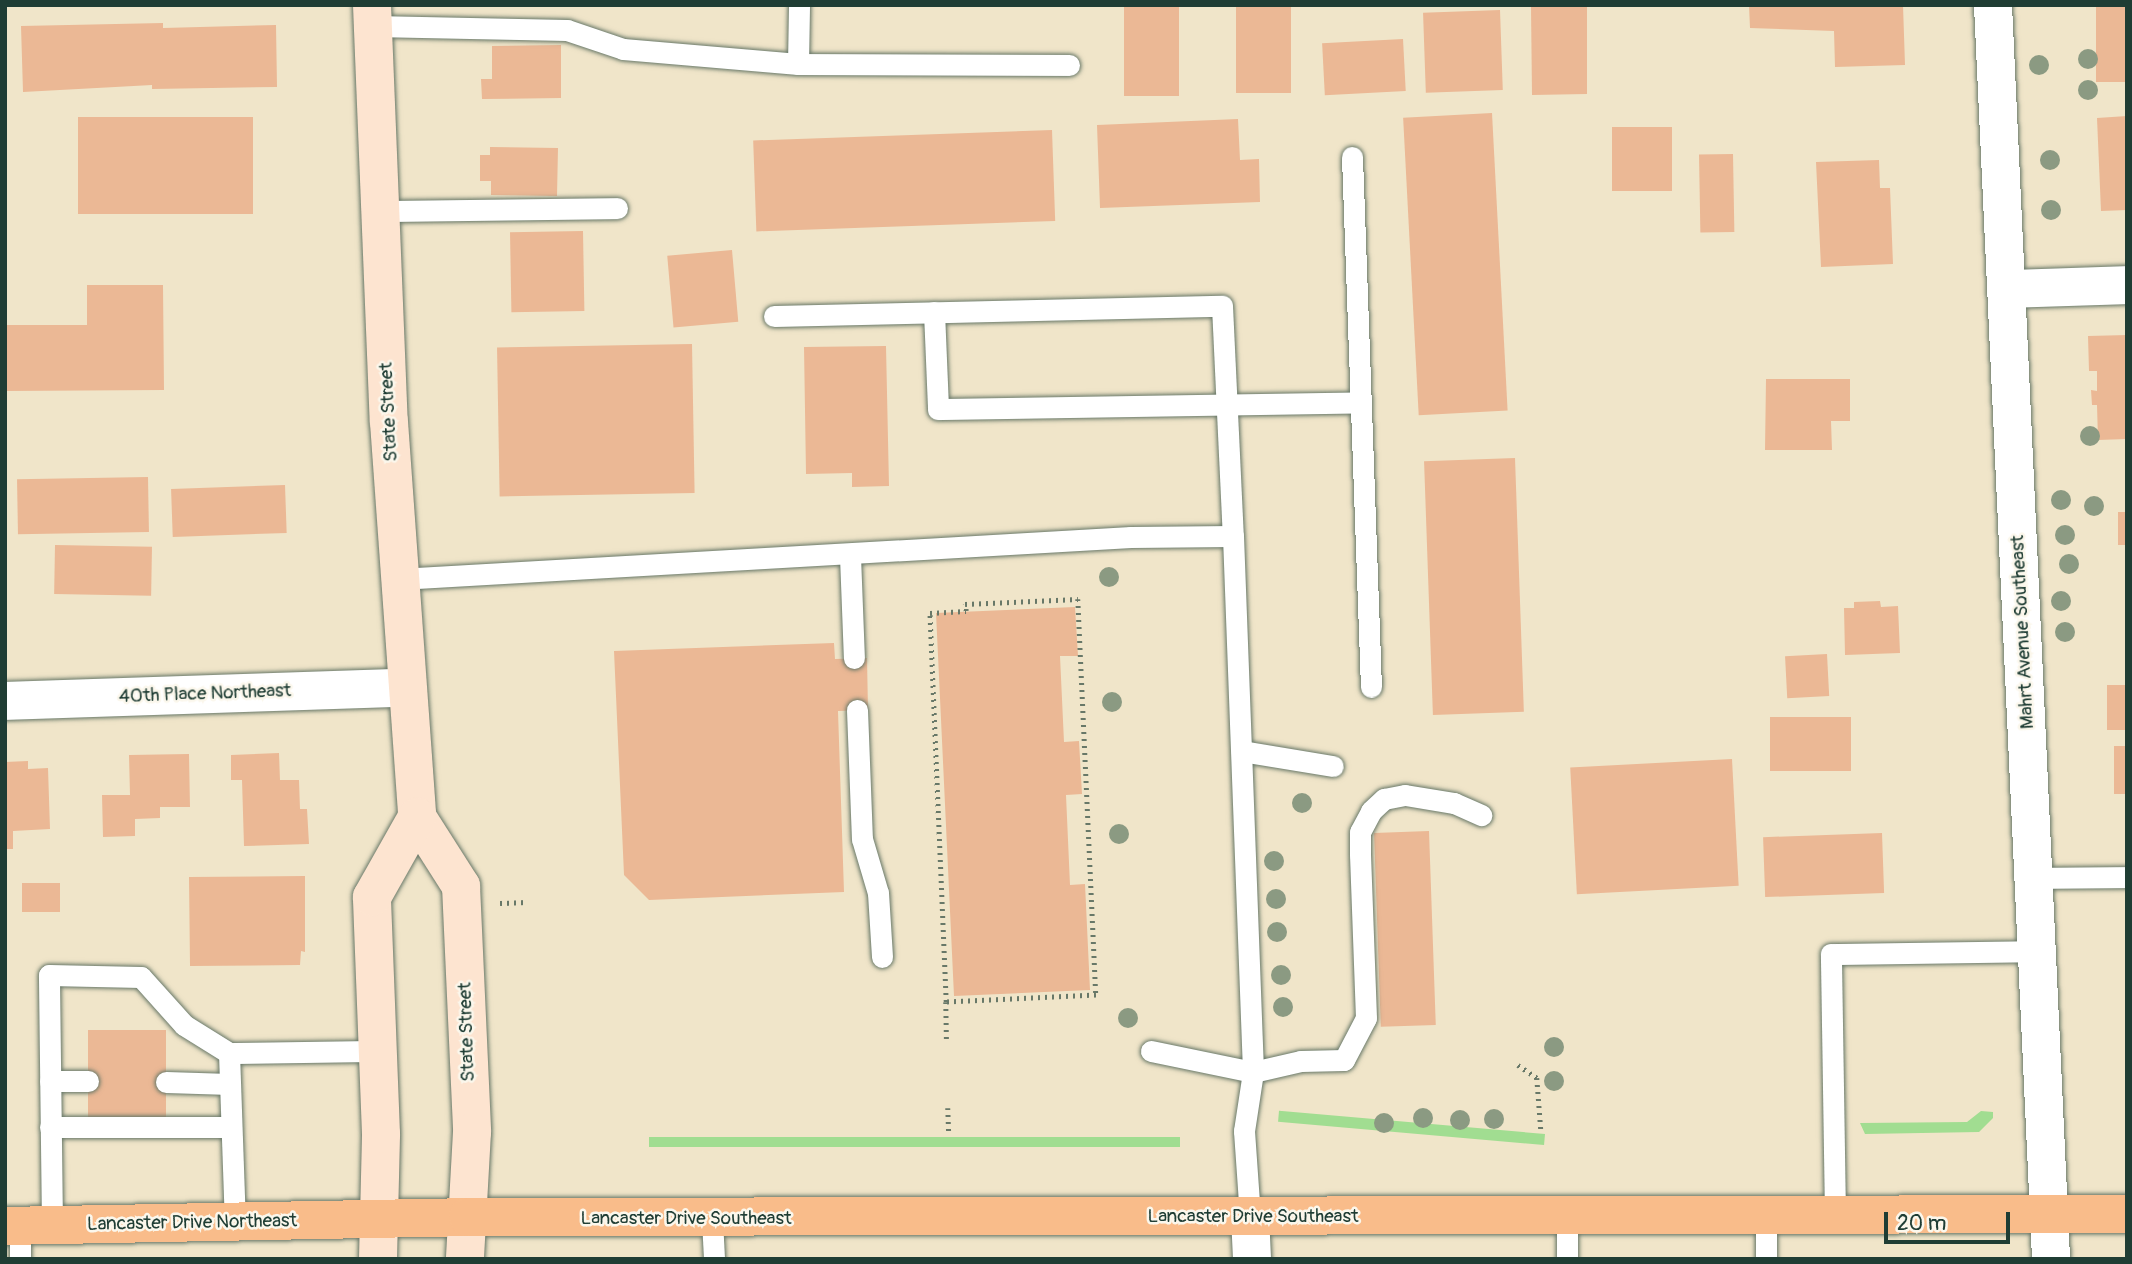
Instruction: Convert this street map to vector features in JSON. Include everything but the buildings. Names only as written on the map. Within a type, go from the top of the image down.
[{"type":"main road","name":"State Street","points":[[373,16],[399,579],[405,688],[417,817],[461,886],[472,1132],[465,1259]]},
{"type":"main road","points":[[378,1259],[378,1051],[372,897],[417,817]]},
{"type":"main road","name":"Lancaster Drive Southeast","points":[[379,1219],[2127,1214]]},
{"type":"main road","name":"Lancaster Drive Northeast","points":[[24,1234],[234,1223],[379,1219]]},
{"type":"street","name":"Mahrt Avenue Southeast","points":[[1993,5],[2052,1259]]},
{"type":"street","points":[[2008,289],[2127,285]]},
{"type":"street","name":"40th Place Northeast","points":[[5,701],[405,688]]},
{"type":"street","points":[[1250,1216],[1252,1259]]},
{"type":"lane","points":[[798,64],[799,5]]},
{"type":"lane","points":[[373,16],[567,30],[623,49],[798,64],[1069,65]]},
{"type":"lane","points":[[1352,157],[1371,687]]},
{"type":"lane","points":[[380,211],[617,208]]},
{"type":"lane","points":[[774,316],[1222,306],[1254,1072],[1244,1131],[1250,1216]]},
{"type":"lane","points":[[934,312],[938,409],[1361,402]]},
{"type":"lane","points":[[399,579],[850,556],[1131,537],[1233,536]]},
{"type":"lane","points":[[850,556],[854,658]]},
{"type":"lane","points":[[857,710],[862,839],[878,893],[882,957]]},
{"type":"lane","points":[[1242,751],[1333,766]]},
{"type":"lane","points":[[1151,1051],[1254,1072],[1301,1061],[1344,1060],[1366,1018],[1360,843],[1371,811],[1384,799],[1405,795],[1442,800],[1481,815]]},
{"type":"lane","points":[[2034,878],[2127,877]]},
{"type":"lane","points":[[1835,1215],[1830,954],[2036,951]]},
{"type":"lane","points":[[24,1234],[50,1127],[48,975],[141,977],[184,1025],[229,1052],[378,1051]]},
{"type":"lane","points":[[229,1052],[234,1223]]},
{"type":"lane","points":[[50,1081],[88,1081]]},
{"type":"lane","points":[[166,1082],[230,1084]]},
{"type":"lane","points":[[50,1127],[230,1127]]},
{"type":"lane","points":[[1766,1215],[1766,1259]]},
{"type":"lane","points":[[1567,1216],[1567,1259]]},
{"type":"lane","points":[[712,1220],[714,1259]]},
{"type":"path","points":[[946,1002],[1096,995],[1078,599],[965,604],[966,611],[930,613],[947,1041]]},
{"type":"path","points":[[499,903],[527,902]]},
{"type":"path","points":[[1518,1065],[1537,1078],[1541,1130]]},
{"type":"path","points":[[948,1108],[949,1133]]},
{"type":"green space","points":[[1279,1111],[1545,1134],[1544,1145],[1278,1122]]},
{"type":"green space","points":[[1981,1111],[1993,1112],[1993,1118],[1979,1132],[1865,1134],[1860,1123],[1967,1122]]},
{"type":"green space","points":[[649,1137],[1180,1137],[1180,1147],[649,1147]]}]
